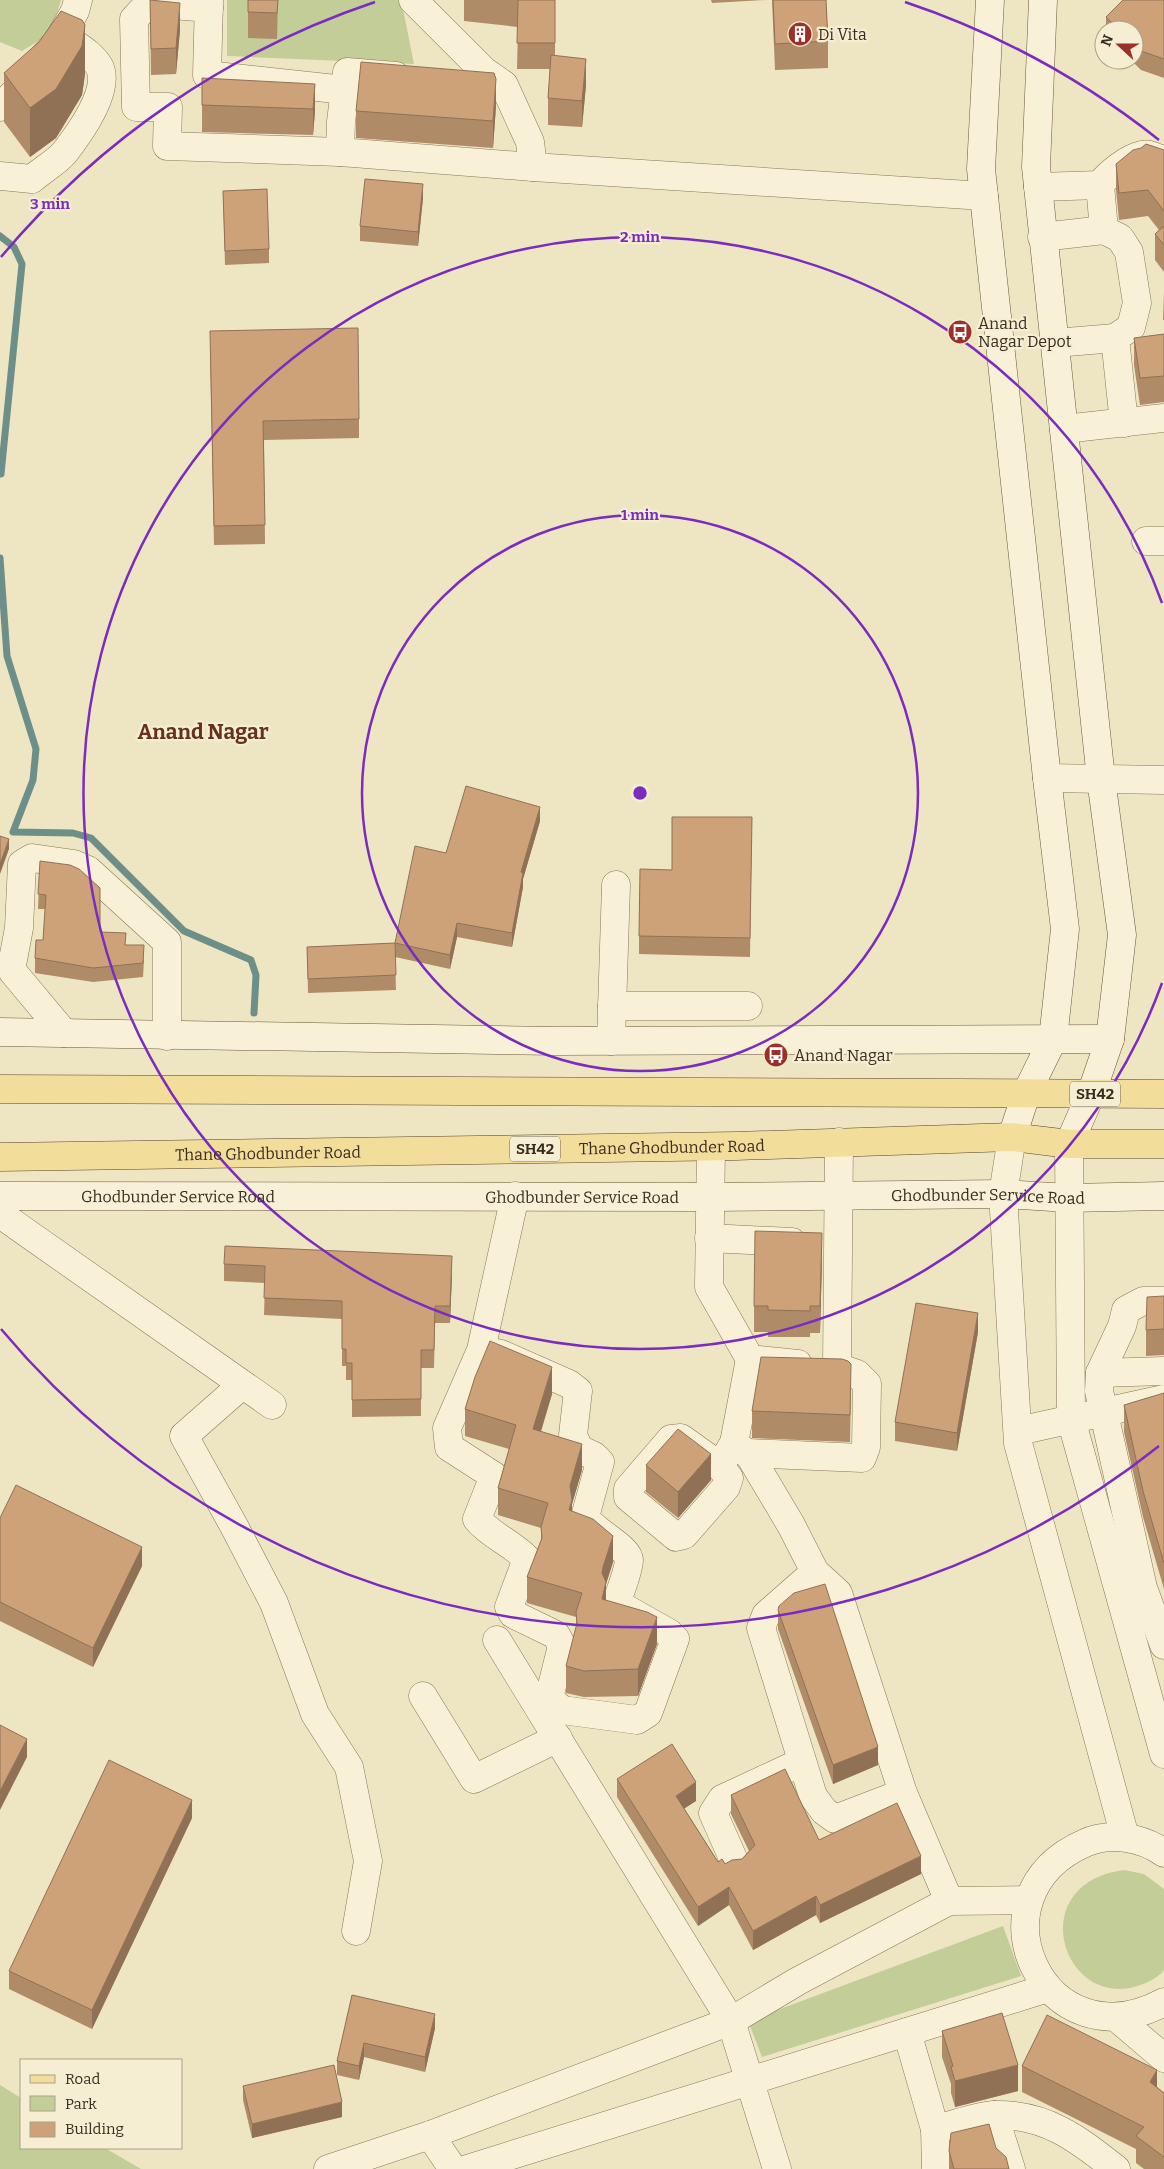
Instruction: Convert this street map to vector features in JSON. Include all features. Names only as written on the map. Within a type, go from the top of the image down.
[{"type":"main road","name":"SH42","points":[[0,1089],[1164,1094]]},
{"type":"main road","name":"Thane Ghodbunder Road","points":[[0,1157],[711,1147],[1012,1137],[1069,1144],[1164,1144]]},
{"type":"street","points":[[0,107],[28,80],[62,36],[76,11],[78,0]]},
{"type":"street","points":[[413,0],[484,71],[504,85],[530,142],[533,167]]},
{"type":"street","points":[[990,0],[981,169],[1046,778],[1065,929],[1053,1039],[1026,1094],[1012,1137],[1003,1194],[1018,1431],[1021,1453],[1125,1837]]},
{"type":"street","points":[[1043,0],[1036,167],[1101,779],[1122,935],[1110,1039],[1091,1094],[1069,1144],[1071,1419],[1164,1754]]},
{"type":"street","points":[[345,90],[207,75],[209,4],[149,3],[134,19],[136,108],[168,107],[167,146],[340,152],[533,167],[984,196]]},
{"type":"street","points":[[0,176],[32,179],[64,153],[92,113],[101,91],[100,69],[85,52],[62,36]]},
{"type":"street","points":[[340,152],[341,122],[347,72],[426,78]]},
{"type":"street","points":[[455,81],[504,85]]},
{"type":"street","points":[[1104,230],[1100,185],[1109,174],[1142,154],[1153,155],[1164,162]]},
{"type":"street","points":[[1038,187],[1100,185]]},
{"type":"street","points":[[1042,237],[1104,230],[1120,238],[1129,252],[1137,303],[1131,327],[1115,338],[1055,343]]},
{"type":"street","points":[[1115,338],[1124,423]]},
{"type":"street","points":[[1064,429],[1164,418]]},
{"type":"street","points":[[1046,778],[1101,779],[1159,791]]},
{"type":"street","points":[[64,1032],[13,972],[12,965],[19,928],[22,864],[32,858],[74,864],[88,870],[167,942],[167,1036]]},
{"type":"street","points":[[611,1041],[616,885]]},
{"type":"street","points":[[612,1006],[748,1006]]},
{"type":"street","points":[[0,1032],[64,1032],[167,1036],[611,1041],[1110,1039]]},
{"type":"street","points":[[837,1367],[839,1142]]},
{"type":"street","points":[[711,1147],[708,1238],[709,1287],[750,1359],[734,1454],[791,1525],[815,1572],[838,1593],[903,1793],[949,1901]]},
{"type":"street","name":"Ghodbunder Service Road","points":[[0,1196],[710,1197],[1003,1194],[1068,1198],[1164,1196]]},
{"type":"street","points":[[481,1350],[501,1354],[569,1384],[578,1391],[574,1435],[579,1449],[594,1456],[600,1462],[585,1517],[590,1526],[626,1551],[629,1559],[618,1598],[623,1607],[670,1633],[675,1639],[648,1713],[637,1720],[562,1710],[549,1698],[562,1646],[556,1635],[513,1614],[509,1607],[527,1559],[519,1550],[486,1530],[477,1519],[494,1476],[449,1447],[447,1428],[481,1350],[515,1196]]},
{"type":"street","points":[[0,1214],[272,1405]]},
{"type":"street","points":[[708,1238],[838,1245]]},
{"type":"street","points":[[1164,1301],[1143,1301],[1126,1310],[1122,1326],[1100,1373],[1099,1391],[1143,1588],[1164,1644]]},
{"type":"street","points":[[734,1454],[862,1458],[866,1447],[867,1384],[857,1374],[837,1367],[750,1359]]},
{"type":"street","points":[[1100,1373],[1164,1371]]},
{"type":"street","points":[[242,1385],[184,1436],[274,1603],[315,1714],[349,1767],[368,1861],[356,1931]]},
{"type":"street","points":[[1018,1431],[1164,1400]]},
{"type":"street","points":[[815,1572],[766,1615],[761,1628],[814,1796],[824,1811],[835,1819],[903,1793]]},
{"type":"street","points":[[497,1640],[731,2021],[748,2081],[777,2169]]},
{"type":"street","points":[[423,1696],[474,1779],[558,1738]]},
{"type":"street","points":[[734,1863],[713,1813],[722,1799],[804,1761]]},
{"type":"street","points":[[1164,1852],[1154,1846],[1125,1837],[1094,1839],[1066,1852],[1043,1872],[1029,1900],[1025,1923],[1026,1946],[1034,1969],[1048,1988],[1067,2004],[1091,2015],[1117,2018],[1145,2013],[1164,2002]]},
{"type":"street","points":[[328,2169],[394,2160],[430,2135],[731,2021],[798,1981],[949,1901],[1029,1900]]},
{"type":"street","points":[[466,2169],[1048,1988]]},
{"type":"street","points":[[1117,2018],[1164,2058]]},
{"type":"street","points":[[907,2032],[935,2129],[936,2169]]},
{"type":"street","points":[[935,2129],[994,2115],[1026,2117],[1059,2127],[1116,2169]]},
{"type":"street","points":[[994,2115],[1011,2169]]},
{"type":"street","points":[[430,2135],[452,2169]]},
{"type":"green space","points":[[0,0],[61,0],[51,33],[22,51],[0,42]]},
{"type":"green space","points":[[227,0],[399,0],[402,4],[414,64],[227,56]]},
{"type":"green space","points":[[1124,1870],[1144,1874],[1164,1889],[1164,1970],[1154,1979],[1138,1986],[1109,1988],[1088,1979],[1072,1962],[1064,1940],[1064,1918],[1073,1896],[1093,1880]]},
{"type":"green space","points":[[1003,1926],[1021,1976],[762,2057],[748,2021]]},
{"type":"green space","points":[[0,2085],[20,2097],[20,2149],[107,2149],[141,2169],[0,2169]]},
{"type":"building","points":[[150,0],[180,3],[176,48],[151,49]]},
{"type":"building","points":[[248,0],[278,0],[277,13],[248,12]]},
{"type":"building","points":[[518,0],[555,0],[555,43],[517,43]]},
{"type":"building","name":"Di Vita","points":[[773,0],[826,0],[828,41],[775,44]]},
{"type":"building","points":[[1123,0],[1164,0],[1164,59],[1144,52],[1144,20],[1109,20],[1106,17]]},
{"type":"building","points":[[61,11],[82,20],[85,25],[82,46],[56,89],[30,108],[4,73],[39,42]]},
{"type":"building","points":[[551,55],[586,59],[582,101],[548,98]]},
{"type":"building","points":[[361,62],[494,73],[496,79],[493,121],[356,111]]},
{"type":"building","points":[[202,78],[315,84],[313,109],[202,105]]},
{"type":"building","points":[[1146,144],[1164,150],[1164,211],[1148,190],[1119,193],[1116,164],[1133,150],[1141,148]]},
{"type":"building","points":[[365,179],[423,184],[418,232],[360,226]]},
{"type":"building","points":[[267,189],[269,249],[225,251],[223,191]]},
{"type":"building","points":[[1164,226],[1164,245],[1155,234]]},
{"type":"building","points":[[358,328],[359,419],[263,421],[265,525],[214,526],[210,331]]},
{"type":"building","points":[[1164,334],[1164,376],[1140,378],[1134,338]]},
{"type":"building","points":[[466,786],[540,807],[521,872],[523,873],[512,933],[457,923],[450,955],[395,943],[415,846],[446,853]]},
{"type":"building","points":[[672,817],[752,817],[750,938],[639,936],[640,869],[672,870]]},
{"type":"building","points":[[0,836],[9,839],[0,864]]},
{"type":"building","points":[[40,861],[70,865],[79,869],[100,888],[100,932],[126,933],[125,945],[144,945],[143,963],[93,968],[35,958],[36,940],[43,940],[46,895],[38,894]]},
{"type":"building","points":[[395,943],[396,975],[308,979],[307,947]]},
{"type":"building","points":[[755,1231],[822,1233],[820,1306],[810,1306],[810,1311],[768,1310],[768,1306],[754,1306]]},
{"type":"building","points":[[225,1246],[452,1256],[450,1306],[435,1306],[434,1350],[421,1350],[421,1399],[352,1400],[352,1363],[346,1363],[346,1349],[342,1349],[342,1301],[264,1298],[265,1266],[224,1264]]},
{"type":"building","points":[[1164,1296],[1164,1329],[1146,1330],[1147,1297]]},
{"type":"building","points":[[916,1303],[978,1313],[957,1433],[895,1422]]},
{"type":"building","points":[[490,1341],[552,1367],[533,1429],[582,1444],[570,1486],[572,1500],[569,1510],[593,1519],[613,1536],[603,1567],[602,1573],[606,1582],[602,1599],[647,1612],[657,1617],[638,1669],[584,1671],[566,1666],[577,1623],[576,1612],[582,1593],[527,1577],[542,1538],[541,1527],[548,1503],[498,1488],[516,1425],[465,1409],[475,1377]]},
{"type":"building","points":[[761,1357],[842,1359],[848,1361],[851,1364],[850,1415],[752,1411]]},
{"type":"building","points":[[1164,1393],[1164,1563],[1143,1491],[1124,1405]]},
{"type":"building","points":[[678,1429],[711,1454],[678,1492],[646,1465]]},
{"type":"building","points":[[16,1485],[142,1547],[93,1648],[0,1602],[0,1518]]},
{"type":"building","points":[[825,1584],[878,1747],[833,1765],[778,1610],[779,1606],[794,1593]]},
{"type":"building","points":[[0,1725],[27,1739],[0,1791]]},
{"type":"building","points":[[672,1744],[696,1782],[676,1796],[718,1862],[722,1859],[725,1864],[732,1860],[742,1859],[755,1845],[731,1795],[785,1769],[819,1840],[897,1803],[921,1856],[820,1905],[816,1896],[753,1931],[729,1887],[698,1907],[617,1779]]},
{"type":"building","points":[[109,1760],[192,1800],[92,2010],[9,1971]]},
{"type":"building","points":[[352,1995],[435,2014],[425,2057],[364,2043],[359,2066],[337,2061]]},
{"type":"building","points":[[1002,2013],[1018,2065],[955,2081],[951,2067],[953,2066],[942,2031]]},
{"type":"building","points":[[1047,2015],[1157,2070],[1150,2082],[1164,2093],[1164,2157],[1136,2136],[1144,2127],[1022,2066]]},
{"type":"building","points":[[334,2065],[342,2102],[252,2124],[243,2086]]},
{"type":"building","points":[[989,2124],[996,2148],[1006,2157],[1009,2169],[954,2169],[949,2151],[951,2133]]},
{"type":"waterway","points":[[0,236],[14,247],[22,264],[1,474]]},
{"type":"waterway","points":[[0,558],[7,656],[36,749],[33,780],[13,832],[73,833],[91,838],[184,931],[251,960],[256,975],[254,1013]]},
{"type":"place","name":"Di Vita","points":[[800,34]]},
{"type":"place","name":"Anand Nagar Depot","points":[[960,332]]},
{"type":"place","name":"Anand Nagar","points":[[776,1055]]},
{"type":"district","name":"Anand Nagar","points":[[203,732]]}]
